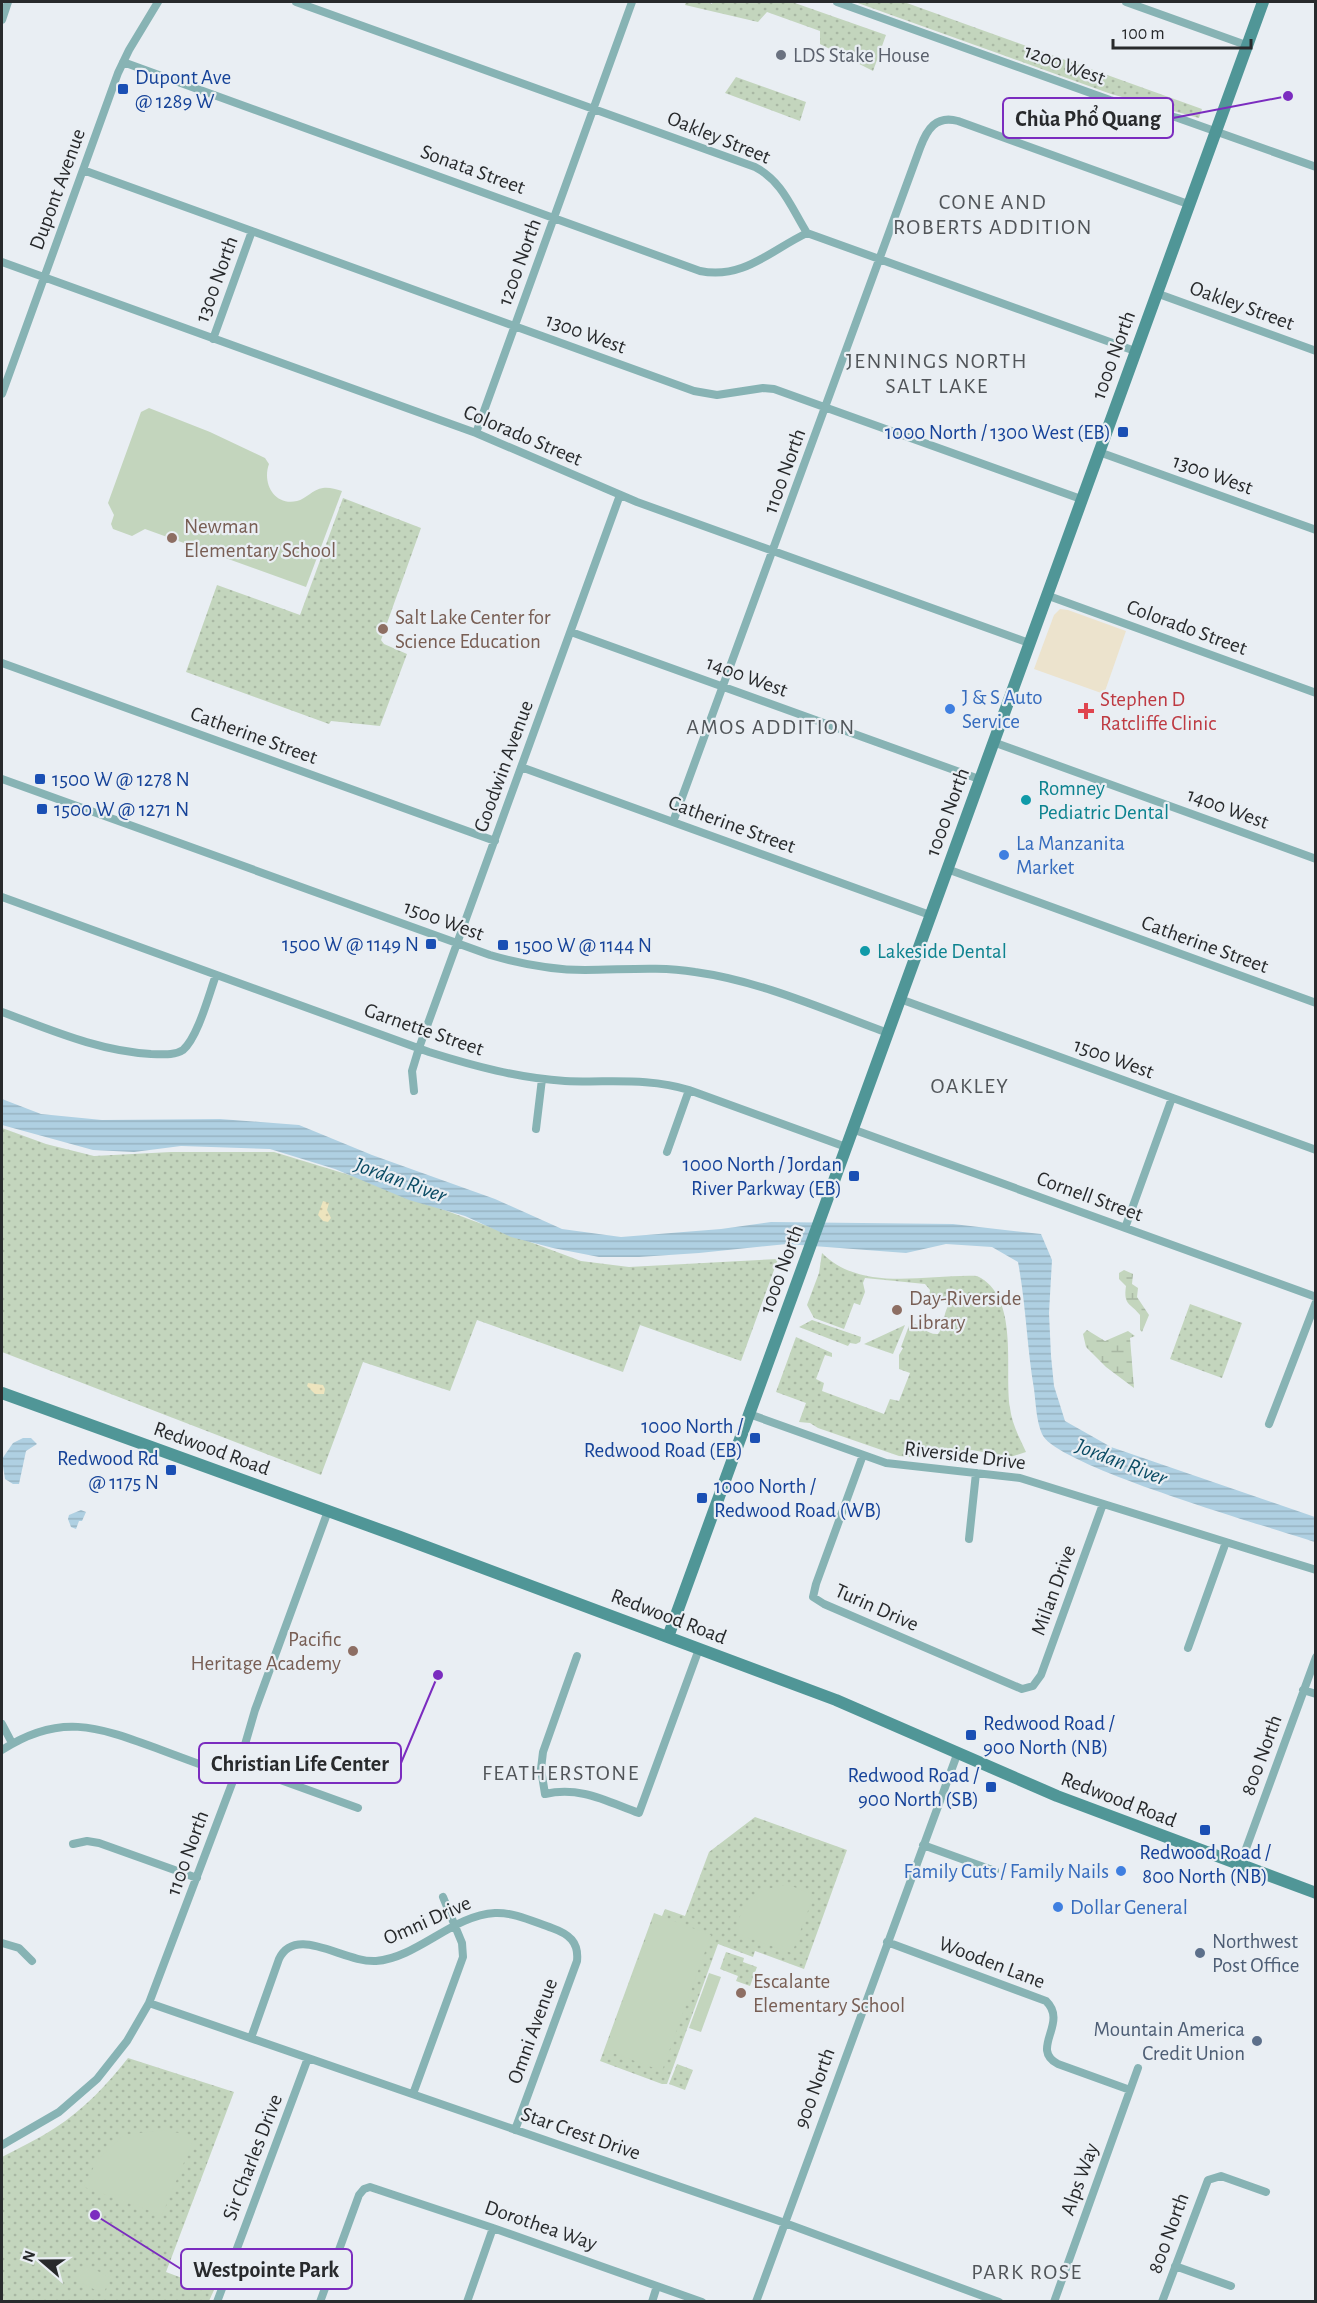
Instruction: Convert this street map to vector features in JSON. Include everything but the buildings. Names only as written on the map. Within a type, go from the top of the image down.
[{"type":"street","points":[[2,20],[8,2]]},
{"type":"street","name":"Dupont Avenue","points":[[2,394],[123,62],[158,2]]},
{"type":"street","name":"Oakley Street","points":[[296,2],[762,171],[782,188],[807,233]]},
{"type":"street","name":"1200 North","points":[[476,433],[632,2]]},
{"type":"street","name":"1200 West","points":[[837,2],[1121,104],[1164,114],[1316,167]]},
{"type":"street","points":[[1126,2],[1246,45]]},
{"type":"street","name":"1000 North","points":[[668,1637],[1263,2]]},
{"type":"street","name":"Sonata Street","points":[[123,62],[700,271],[731,273],[745,268],[807,233]]},
{"type":"street","name":"1100 North","points":[[673,822],[926,132],[930,127],[940,121],[958,121],[1188,204]]},
{"type":"street","name":"1300 West","points":[[83,170],[694,391],[717,395],[766,388],[1081,499]]},
{"type":"street","name":"1300 North","points":[[213,339],[252,231]]},
{"type":"street","points":[[807,233],[1135,351]]},
{"type":"street","name":"Colorado Street","points":[[2,262],[476,433],[620,495],[1029,643]]},
{"type":"street","name":"Oakley Street","points":[[1156,293],[1316,351]]},
{"type":"street","name":"1300 West","points":[[1098,452],[1316,530]]},
{"type":"street","name":"Goodwin Avenue","points":[[414,1091],[412,1071],[419,1048],[620,495]]},
{"type":"street","name":"Colorado Street","points":[[1046,596],[1316,693]]},
{"type":"street","name":"1400 West","points":[[571,632],[979,779]]},
{"type":"street","name":"Catherine Street","points":[[2,663],[495,841]]},
{"type":"street","name":"1400 West","points":[[993,742],[1316,859]]},
{"type":"street","name":"Catherine Street","points":[[521,767],[930,915]]},
{"type":"street","name":"1500 West","points":[[2,779],[457,944],[513,962],[553,968],[585,970],[653,968],[716,975],[763,988],[888,1033]]},
{"type":"street","name":"Catherine Street","points":[[947,869],[1316,1004]]},
{"type":"street","name":"Garnette Street","points":[[2,897],[419,1048],[493,1071],[542,1079],[582,1082],[650,1081],[689,1090],[846,1147]]},
{"type":"street","points":[[2,1012],[105,1048],[137,1053],[177,1053],[187,1046],[194,1034],[216,975]]},
{"type":"street","name":"1500 West","points":[[900,999],[1316,1150]]},
{"type":"street","points":[[536,1129],[542,1079]]},
{"type":"street","points":[[667,1152],[689,1090]]},
{"type":"street","points":[[1125,1228],[1172,1098]]},
{"type":"street","name":"Cornell Street","points":[[852,1129],[1316,1297]]},
{"type":"street","points":[[1269,1424],[1316,1302]]},
{"type":"street","name":"Redwood Road","points":[[2,1393],[328,1511],[836,1700],[1057,1796],[1316,1893]]},
{"type":"street","name":"Riverside Drive","points":[[749,1414],[894,1465],[1020,1478],[1316,1570]]},
{"type":"street","name":"Turin Drive","points":[[862,1455],[813,1597],[824,1604],[1013,1687],[1025,1689],[1033,1686]]},
{"type":"street","points":[[969,1539],[976,1473]]},
{"type":"street","name":"Milan Drive","points":[[1033,1686],[1041,1676],[1103,1503]]},
{"type":"street","name":"1100 North","points":[[3,2141],[59,2112],[91,2085],[118,2054],[149,2003],[239,1765],[255,1710],[328,1511]]},
{"type":"street","points":[[1188,1648],[1226,1542]]},
{"type":"street","points":[[578,1656],[543,1752],[541,1769],[545,1794],[562,1790],[580,1792],[639,1813],[699,1649]]},
{"type":"street","name":"800 North","points":[[1240,1865],[1316,1657]]},
{"type":"street","points":[[1304,1690],[1316,1694]]},
{"type":"street","points":[[2,1724],[12,1743]]},
{"type":"street","points":[[2,1750],[37,1732],[77,1726],[91,1727],[118,1734],[234,1777]]},
{"type":"street","name":"900 North","points":[[756,2301],[886,1942],[958,1752]]},
{"type":"street","points":[[239,1765],[358,1808]]},
{"type":"street","points":[[73,1844],[87,1841],[99,1843],[197,1878]]},
{"type":"street","points":[[923,1845],[995,1871]]},
{"type":"street","points":[[413,2094],[464,1956],[462,1943],[443,1897]]},
{"type":"street","name":"Omni Drive","points":[[250,2038],[279,1959],[288,1947],[304,1943],[349,1958],[378,1961],[396,1956],[486,1914],[506,1914],[563,1932],[576,1944]]},
{"type":"street","name":"Wooden Lane","points":[[886,1942],[1046,2001],[1052,2009],[1054,2019],[1046,2046],[1050,2059],[1130,2090]]},
{"type":"street","points":[[2,1943],[19,1948],[32,1961]]},
{"type":"street","name":"Omni Avenue","points":[[515,2130],[576,1966],[578,1955],[576,1944]]},
{"type":"street","name":"Star Crest Drive","points":[[149,2003],[785,2223],[999,2301]]},
{"type":"street","name":"Sir Charles Drive","points":[[217,2301],[308,2058]]},
{"type":"street","name":"Alps Way","points":[[1054,2301],[1138,2068]]},
{"type":"street","name":"800 North","points":[[1162,2301],[1204,2187],[1211,2178],[1226,2177],[1266,2192]]},
{"type":"street","name":"Dorothea Way","points":[[320,2301],[358,2198],[367,2187],[379,2188],[702,2301]]},
{"type":"street","points":[[467,2301],[493,2228]]},
{"type":"street","points":[[1175,2265],[1231,2286]]},
{"type":"street","points":[[652,2301],[657,2286]]},
{"type":"shaded area","points":[[1060,609],[1126,631],[1104,694],[1034,669],[1054,615]]},
{"type":"green space","points":[[686,2],[712,4],[713,2],[792,2],[886,35],[873,71],[820,44],[820,31],[767,12],[758,22],[685,5]]},
{"type":"green space","points":[[855,2],[904,2],[1202,109],[1199,118],[1111,94]]},
{"type":"green space","points":[[736,77],[806,102],[800,121],[725,93]]},
{"type":"green space","points":[[149,408],[210,432],[265,458],[269,464],[267,478],[269,485],[276,496],[282,500],[297,501],[323,488],[342,491],[306,587],[145,529],[132,536],[113,529],[111,524],[114,515],[108,503],[141,412]]},
{"type":"green space","points":[[343,498],[421,528],[381,640],[384,644],[407,654],[380,726],[331,721],[329,724],[186,672],[217,585],[300,615]]},
{"type":"green space","points":[[2,1128],[46,1144],[94,1156],[171,1152],[274,1152],[356,1177],[581,1261],[629,1267],[778,1259],[741,1361],[640,1325],[623,1372],[477,1320],[450,1391],[363,1362],[321,1475],[2,1352]]},
{"type":"green space","points":[[822,1253],[838,1265],[856,1273],[875,1277],[895,1279],[977,1276],[991,1286],[1005,1316],[1010,1408],[1014,1425],[1026,1452],[1010,1457],[972,1450],[925,1458],[899,1456],[818,1428],[810,1423],[799,1422],[806,1403],[776,1392],[796,1337],[832,1353],[832,1357],[825,1355],[816,1379],[824,1383],[822,1391],[884,1414],[890,1399],[899,1401],[910,1373],[899,1369],[899,1355],[910,1323],[938,1334],[948,1306],[945,1302],[929,1297],[930,1290],[925,1284],[865,1278],[863,1283],[865,1292],[860,1305],[854,1303],[844,1329],[814,1318],[807,1305],[819,1273]]},
{"type":"green space","points":[[1124,1270],[1133,1274],[1132,1284],[1138,1288],[1137,1297],[1149,1315],[1142,1332],[1140,1315],[1128,1303],[1126,1286],[1119,1279],[1119,1273]]},
{"type":"green space","points":[[1190,1304],[1242,1323],[1222,1378],[1170,1359]]},
{"type":"green space","points":[[812,1320],[861,1337],[860,1342],[850,1343],[848,1346],[799,1327]]},
{"type":"green space","points":[[905,1325],[893,1354],[864,1344]]},
{"type":"green space","points":[[1087,1330],[1105,1341],[1128,1331],[1135,1336],[1130,1338],[1134,1388],[1106,1367],[1086,1347],[1083,1334]]},
{"type":"green space","points":[[755,1817],[847,1850],[804,1969],[755,1951],[753,1957],[718,1944],[667,2084],[600,2061],[654,1913],[662,1916],[665,1909],[685,1916],[709,1852]]},
{"type":"green space","points":[[789,1885],[814,1895],[792,1953],[734,1933],[742,1912],[752,1898],[767,1890]]},
{"type":"green space","points":[[655,1914],[711,1935],[662,2071],[605,2050]]},
{"type":"green space","points":[[726,1952],[744,1958],[743,1962],[757,1967],[750,1986],[736,1981],[738,1976],[720,1969]]},
{"type":"green space","points":[[709,1973],[721,1977],[701,2032],[689,2028]]},
{"type":"green space","points":[[128,2058],[234,2092],[166,2272],[214,2290],[209,2301],[2,2302],[2,2157],[65,2121],[103,2087]]},
{"type":"green space","points":[[677,2064],[693,2070],[685,2090],[669,2084]]},
{"type":"green space","points":[[163,2130],[195,2136],[162,2215],[84,2187],[97,2160],[124,2135]]},
{"type":"green space","points":[[84,2264],[111,2278],[103,2294],[76,2280]]},
{"type":"sand","points":[[323,1201],[329,1203],[327,1210],[331,1218],[328,1222],[323,1221],[318,1215]]},
{"type":"sand","points":[[308,1383],[323,1385],[324,1394],[315,1394],[307,1386]]},
{"type":"water","name":"Jordan River","points":[[2,1099],[41,1114],[102,1120],[220,1119],[299,1125],[372,1155],[495,1199],[562,1229],[621,1237],[721,1229],[771,1222],[953,1224],[1041,1234],[1052,1260],[1049,1313],[1051,1356],[1054,1386],[1065,1421],[1111,1447],[1315,1517],[1315,1542],[1123,1479],[1056,1447],[1042,1434],[1038,1423],[1018,1262],[992,1247],[946,1244],[906,1253],[787,1244],[699,1253],[599,1257],[511,1237],[465,1216],[409,1200],[335,1169],[270,1149],[181,1146],[134,1152],[93,1150],[2,1125]]},
{"type":"water","points":[[23,1438],[31,1438],[37,1444],[26,1451],[19,1484],[13,1484],[5,1479],[2,1459],[13,1443]]},
{"type":"water","points":[[81,1510],[86,1512],[82,1521],[79,1521],[76,1529],[71,1527],[69,1515]]},
{"type":"place","name":"LDS Stake House","points":[[781,55]]},
{"type":"place","name":"Dupont Ave @ 1289 W","points":[[123,89]]},
{"type":"place","name":"Chùa Phổ Quang","points":[[1288,96]]},
{"type":"place","name":"1000 North / 1300 West (EB)","points":[[1123,432]]},
{"type":"place","name":"Newman Elementary School","points":[[172,538]]},
{"type":"place","name":"Salt Lake Center for Science Education","points":[[383,629]]},
{"type":"place","name":"J & S Auto Service","points":[[950,709]]},
{"type":"place","name":"Stephen D Ratcliffe Clinic","points":[[1086,711]]},
{"type":"place","name":"1500 W @ 1278 N","points":[[40,779]]},
{"type":"place","name":"Romney Pediatric Dental","points":[[1026,800]]},
{"type":"place","name":"1500 W @ 1271 N","points":[[42,809]]},
{"type":"place","name":"La Manzanita Market","points":[[1004,855]]},
{"type":"place","name":"1500 W @ 1149 N","points":[[431,944]]},
{"type":"place","name":"1500 W @ 1144 N","points":[[503,945]]},
{"type":"place","name":"Lakeside Dental","points":[[865,951]]},
{"type":"place","name":"1000 North / Jordan River Parkway (EB)","points":[[854,1176]]},
{"type":"place","name":"Day-Riverside Library","points":[[897,1310]]},
{"type":"place","name":"1000 North / Redwood Road (EB)","points":[[755,1438]]},
{"type":"place","name":"Redwood Rd @ 1175 N","points":[[171,1470]]},
{"type":"place","name":"1000 North / Redwood Road (WB)","points":[[702,1498]]},
{"type":"place","name":"Pacific Heritage Academy","points":[[353,1651]]},
{"type":"place","name":"Christian Life Center","points":[[438,1675]]},
{"type":"place","name":"Redwood Road / 900 North (NB)","points":[[971,1735]]},
{"type":"place","name":"Redwood Road / 900 North (SB)","points":[[991,1787]]},
{"type":"place","name":"Redwood Road / 800 North (NB)","points":[[1205,1830]]},
{"type":"place","name":"Family Cuts / Family Nails","points":[[1121,1871]]},
{"type":"place","name":"Dollar General","points":[[1058,1907]]},
{"type":"place","name":"Northwest Post Office","points":[[1200,1953]]},
{"type":"place","name":"Escalante Elementary School","points":[[741,1993]]},
{"type":"place","name":"Mountain America Credit Union","points":[[1257,2041]]},
{"type":"place","name":"Westpointe Park","points":[[95,2215]]},
{"type":"district","name":"CONE AND ROBERTS ADDITION","points":[[993,214]]},
{"type":"district","name":"JENNINGS NORTH SALT LAKE","points":[[937,372]]},
{"type":"district","name":"AMOS ADDITION","points":[[771,726]]},
{"type":"district","name":"OAKLEY","points":[[970,1085]]},
{"type":"district","name":"FEATHERSTONE","points":[[561,1772]]},
{"type":"district","name":"PARK ROSE","points":[[1027,2271]]}]
